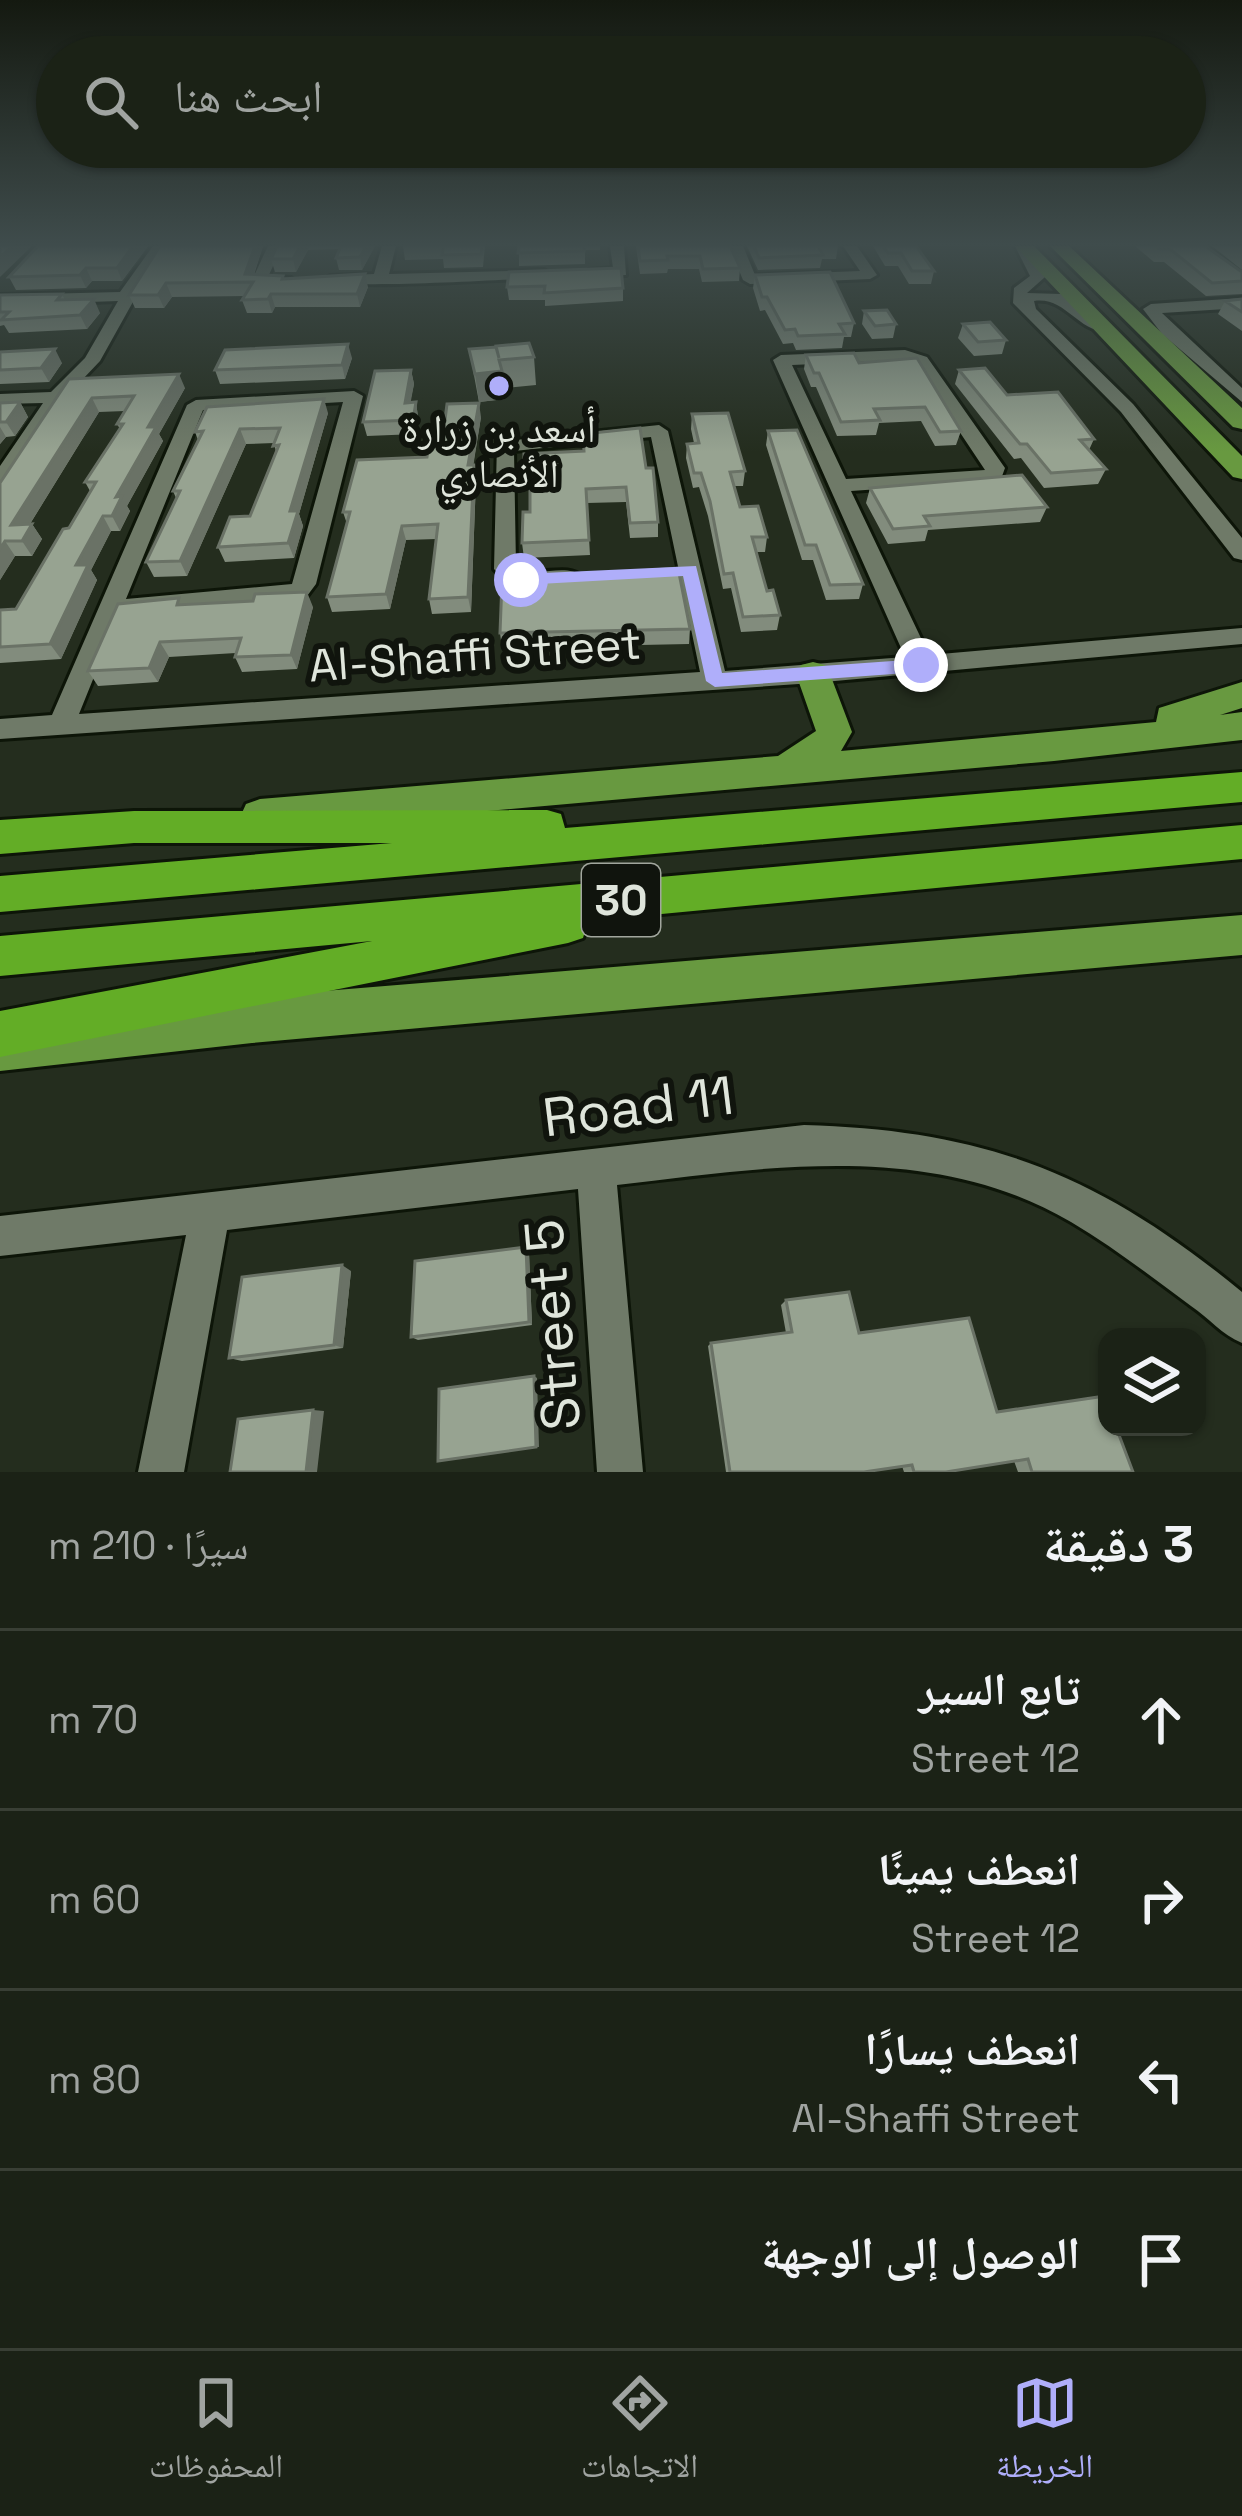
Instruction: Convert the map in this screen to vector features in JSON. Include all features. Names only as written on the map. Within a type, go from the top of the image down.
[{"type":"highway","name":"30","points":[[0,894],[1242,788]]},
{"type":"highway","points":[[0,837],[134,826],[481,824],[730,830]]},
{"type":"highway","name":"30","points":[[0,956],[1242,842]]},
{"type":"highway","points":[[0,1034],[742,889]]},
{"type":"main road","points":[[1088,315],[1242,471]]},
{"type":"main road","points":[[1138,315],[1239,411]]},
{"type":"main road","points":[[1218,445],[1242,484]]},
{"type":"main road","points":[[783,767],[808,758],[834,732],[813,674]]},
{"type":"main road","points":[[1054,747],[1242,695]]},
{"type":"main road","points":[[134,826],[1054,747],[1242,726]]},
{"type":"main road","points":[[0,1048],[252,1020],[1242,938]]},
{"type":"street","points":[[0,482],[56,397],[92,362],[118,315]]},
{"type":"street","points":[[1034,315],[1127,408],[1242,553]]},
{"type":"street","points":[[1082,315],[1100,328]]},
{"type":"street","points":[[1153,315],[1160,333]]},
{"type":"street","points":[[839,486],[994,475],[995,468],[921,361],[904,355],[781,360],[921,665]]},
{"type":"street","points":[[62,723],[196,404],[354,396],[305,584],[299,591],[286,596],[112,608]]},
{"type":"street","points":[[0,399],[56,397]]},
{"type":"street","points":[[606,575],[511,576],[505,568],[504,446],[659,431],[680,571],[715,681]]},
{"type":"street","name":"Al-Shaffi Street","points":[[0,729],[813,674],[1242,637]]},
{"type":"street","name":"Road 11","points":[[0,1236],[804,1144],[889,1144],[972,1158],[1048,1186],[1118,1225],[1242,1322]]},
{"type":"street","name":"Street 5","points":[[596,1168],[620,1472]]},
{"type":"street","points":[[161,1472],[210,1214]]},
{"type":"building","points":[[6,315],[80,315],[80,315],[1,320]]},
{"type":"building","points":[[777,315],[850,315],[854,323],[839,324],[845,334],[798,336],[795,329],[785,330]]},
{"type":"building","points":[[867,315],[890,315],[896,324],[875,326]]},
{"type":"building","points":[[990,322],[1006,340],[978,342],[963,324]]},
{"type":"building","points":[[529,343],[534,357],[499,360],[502,371],[475,374],[469,349],[496,347],[499,358],[496,346]]},
{"type":"building","points":[[348,344],[342,365],[215,370],[225,350]]},
{"type":"building","points":[[55,349],[41,368],[0,370],[0,352]]},
{"type":"building","points":[[854,353],[859,363],[917,358],[961,431],[940,432],[925,407],[874,409],[880,420],[841,422],[806,355]]},
{"type":"building","points":[[985,368],[1007,395],[1058,392],[1094,439],[1080,440],[1106,469],[1051,473],[1027,444],[1020,444],[959,370]]},
{"type":"building","points":[[411,370],[405,403],[416,402],[413,420],[363,422],[375,371]]},
{"type":"building","points":[[179,374],[148,427],[156,427],[116,497],[122,496],[112,516],[103,516],[76,565],[88,565],[50,644],[0,647],[0,610],[16,609],[63,529],[69,528],[96,482],[85,482],[123,424],[117,424],[134,396],[92,398],[11,525],[32,524],[22,541],[5,541],[0,549],[0,483],[69,379]]},
{"type":"building","points":[[324,399],[290,511],[298,511],[288,543],[218,547],[230,517],[250,516],[279,445],[273,446],[280,428],[240,429],[180,561],[146,562],[180,491],[173,491],[203,431],[195,432],[207,407]]},
{"type":"building","points":[[20,402],[6,422],[0,422],[0,403]]},
{"type":"building","points":[[479,403],[468,465],[474,465],[468,597],[429,599],[438,524],[402,526],[386,594],[327,597],[350,512],[343,512],[357,460],[427,457],[429,444],[442,443],[447,404]]},
{"type":"building","points":[[728,413],[745,471],[730,472],[740,507],[758,506],[767,537],[752,537],[767,591],[773,590],[780,615],[743,617],[733,573],[724,574],[701,473],[694,473],[687,444],[699,443],[692,414]]},
{"type":"building","points":[[640,428],[646,468],[653,468],[658,522],[630,523],[626,487],[586,489],[589,540],[522,543],[523,512],[530,512],[530,471],[524,471],[524,454],[584,451],[583,434]]},
{"type":"building","points":[[797,430],[863,584],[830,585],[816,545],[805,545],[768,431]]},
{"type":"building","points":[[1022,475],[1047,507],[924,516],[930,526],[893,529],[870,488]]},
{"type":"building","points":[[678,568],[690,629],[500,633],[502,581]]},
{"type":"building","points":[[307,592],[291,655],[235,657],[241,638],[160,642],[149,668],[88,671],[118,604],[179,598],[177,605],[253,601],[255,594]]},
{"type":"building","points":[[526,1247],[529,1322],[411,1337],[415,1261]]},
{"type":"building","points":[[342,1265],[334,1345],[229,1358],[242,1277]]},
{"type":"building","points":[[849,1292],[859,1333],[969,1318],[997,1412],[1098,1397],[1098,1436],[1119,1436],[1133,1472],[1032,1472],[1028,1459],[946,1472],[914,1472],[912,1465],[864,1472],[730,1472],[711,1343],[792,1332],[786,1300]]},
{"type":"building","points":[[534,1376],[536,1447],[438,1461],[439,1389]]},
{"type":"building","points":[[313,1410],[306,1472],[230,1472],[238,1419]]},
{"type":"place","name":"أسعد بن زرارة الأنصاري","points":[[499,386]]},
{"type":"route","points":[[521,580],[690,570],[715,681],[921,665]]}]
